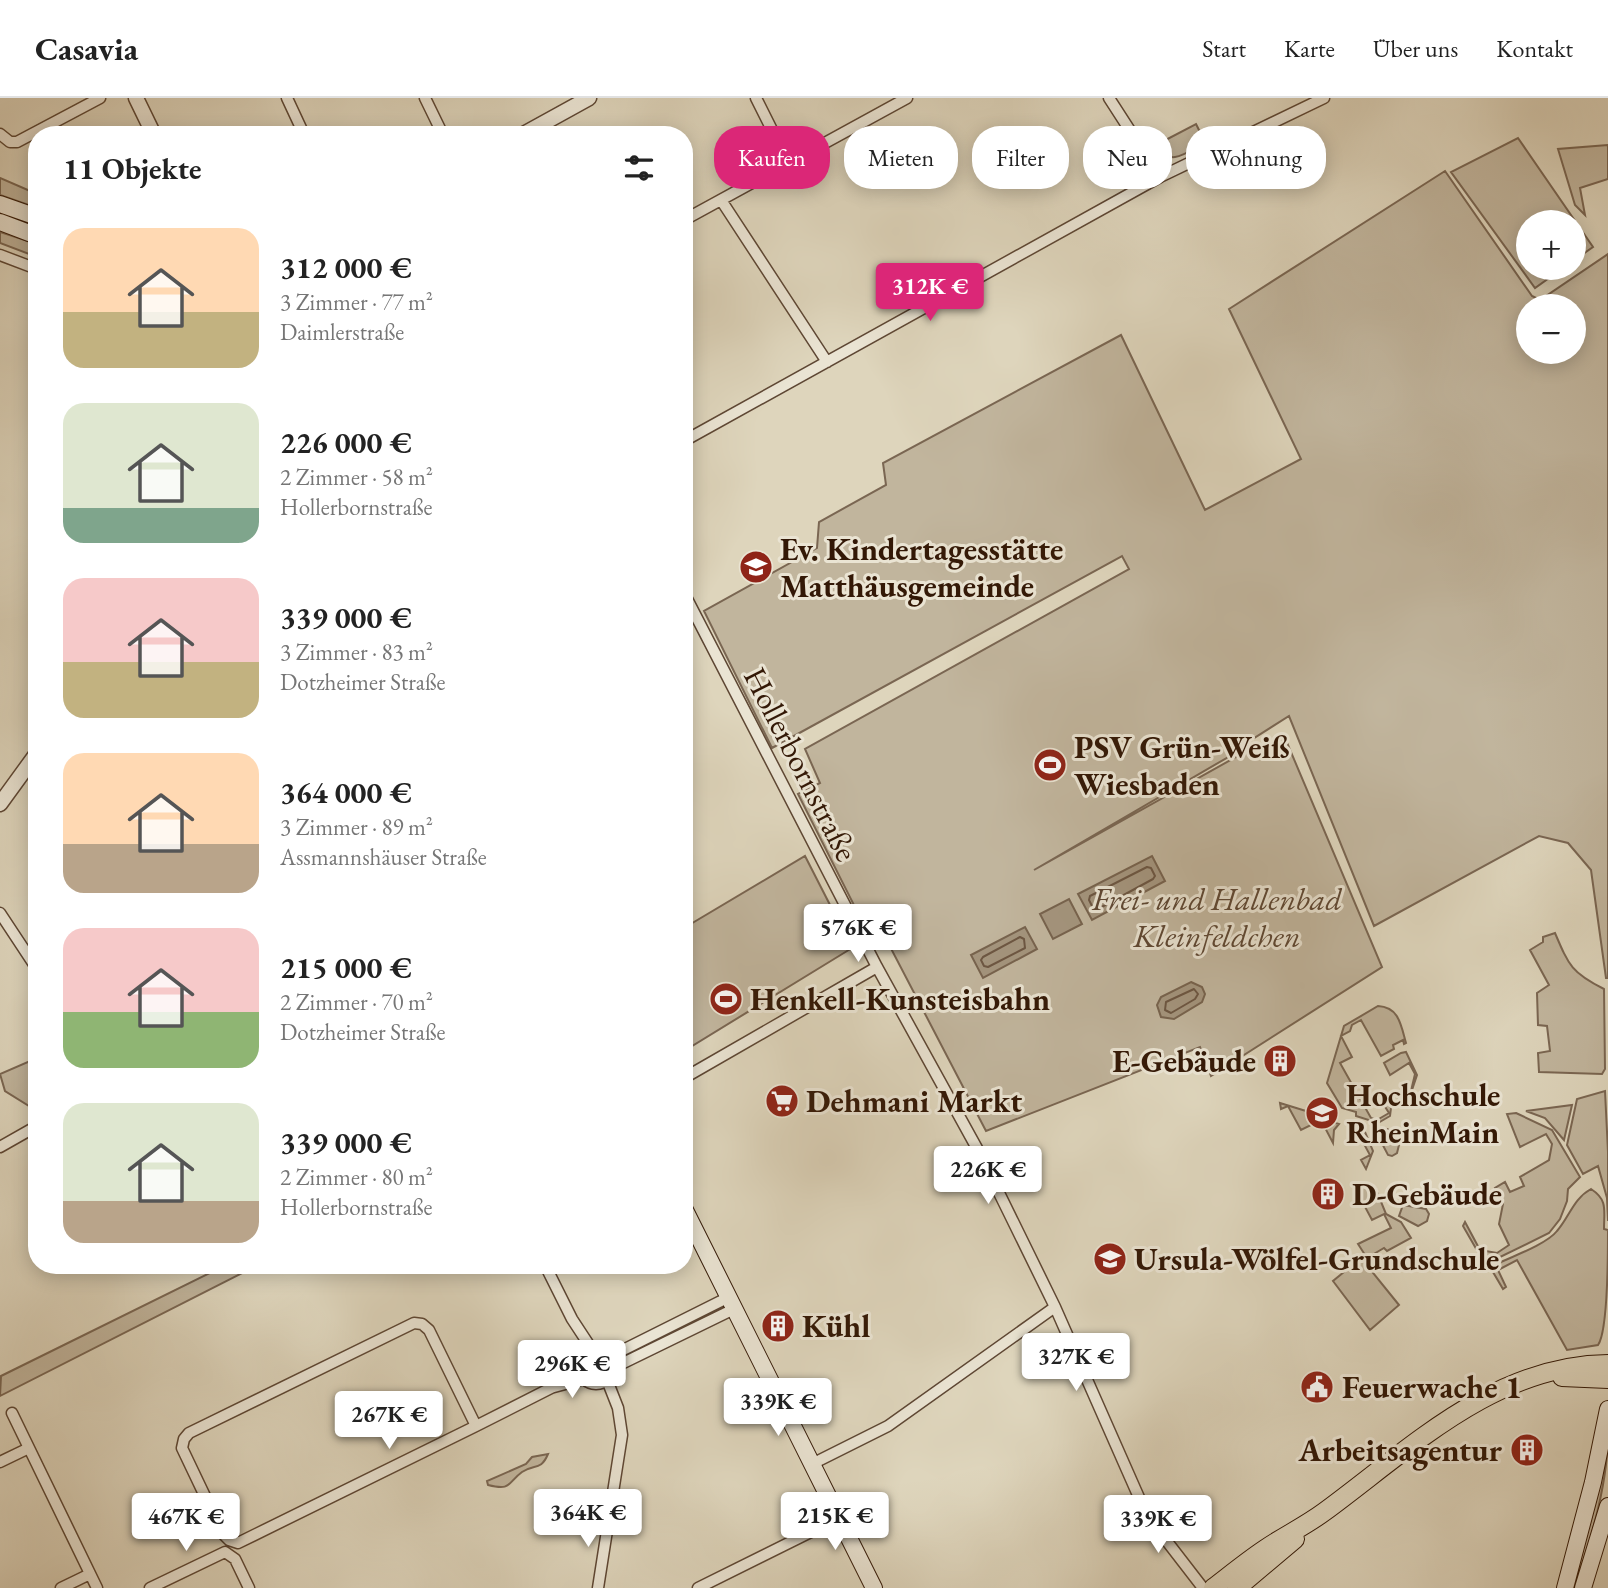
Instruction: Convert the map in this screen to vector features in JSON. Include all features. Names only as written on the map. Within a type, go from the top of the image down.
[{"type":"main road","points":[[0,204],[28,214]]},
{"type":"main road","points":[[0,222],[28,233]]},
{"type":"main road","points":[[693,1226],[874,1588]]},
{"type":"main road","points":[[1213,1588],[1262,1551],[1315,1519],[1457,1412],[1488,1394],[1520,1381],[1570,1367],[1608,1364]]},
{"type":"main road","points":[[1520,1381],[1564,1377],[1608,1379]]},
{"type":"main road","points":[[1565,1588],[1591,1493],[1608,1409]]},
{"type":"main road","points":[[1583,1588],[1608,1506]]},
{"type":"main road","points":[[1237,1588],[1289,1546],[1315,1519]]},
{"type":"street","points":[[47,126],[100,98]]},
{"type":"street","points":[[136,98],[150,126]]},
{"type":"street","points":[[287,98],[300,126]]},
{"type":"street","points":[[425,98],[439,126]]},
{"type":"street","points":[[538,126],[589,98]]},
{"type":"street","points":[[756,98],[770,126]]},
{"type":"street","points":[[830,139],[907,98]]},
{"type":"street","points":[[1109,98],[1127,126]]},
{"type":"street","points":[[1172,171],[1324,98]]},
{"type":"street","points":[[0,134],[10,142],[17,142],[28,136]]},
{"type":"street","points":[[693,215],[740,189]]},
{"type":"street","points":[[693,436],[1138,189]]},
{"type":"street","points":[[721,200],[827,362]]},
{"type":"street","points":[[0,255],[28,266]]},
{"type":"street","name":"Hollerbornstraße","points":[[693,611],[877,967],[979,1152],[1055,1307],[1141,1502],[1152,1521],[1203,1588]]},
{"type":"street","points":[[0,804],[28,765]]},
{"type":"street","points":[[0,913],[28,955]]},
{"type":"street","points":[[693,1073],[877,967]]},
{"type":"street","points":[[0,1147],[28,1131]]},
{"type":"street","points":[[150,1588],[582,1374],[588,1354],[550,1274]]},
{"type":"street","points":[[588,1354],[607,1355],[732,1303]]},
{"type":"street","points":[[582,1374],[591,1383],[603,1382],[613,1368],[732,1303]]},
{"type":"street","points":[[812,1464],[888,1426],[1055,1307]]},
{"type":"street","points":[[249,1588],[182,1448],[189,1433],[410,1324],[422,1324],[429,1330],[476,1426]]},
{"type":"street","points":[[607,1355],[613,1368]]},
{"type":"street","points":[[598,1588],[622,1443],[620,1421],[603,1382]]},
{"type":"street","points":[[12,1413],[97,1588]]},
{"type":"street","points":[[0,1462],[29,1448]]},
{"type":"street","points":[[698,1588],[839,1518]]},
{"type":"street","points":[[61,1588],[90,1574]]},
{"type":"green space","points":[[1186,129],[1186,153],[1172,157],[1172,137]]},
{"type":"green space","points":[[1518,138],[1568,210],[1516,210],[1516,262],[1451,172]]},
{"type":"green space","points":[[1608,145],[1608,179],[1580,188],[1584,210],[1575,205],[1558,149]]},
{"type":"green space","name":"Frei- und Hallenbad Kleinfeldchen","points":[[1445,171],[1516,273],[1516,280],[1521,280],[1531,294],[1516,294],[1516,364],[1586,364],[1586,294],[1549,294],[1570,280],[1586,280],[1586,269],[1608,254],[1608,978],[1591,870],[1568,843],[1539,836],[1374,926],[1289,716],[1229,754],[1230,756],[1034,870],[1252,748],[1256,753],[1285,738],[1382,967],[1211,1076],[1200,1047],[986,1131],[884,935],[872,941],[798,794],[820,783],[805,749],[1129,569],[1122,556],[772,748],[704,611],[817,548],[819,522],[886,485],[883,463],[1121,335],[1205,510],[1301,459],[1229,309]]},
{"type":"green space","points":[[0,178],[28,190],[28,205],[0,195]]},
{"type":"green space","points":[[0,232],[28,241],[28,254],[0,243]]},
{"type":"green space","points":[[1586,237],[1593,247],[1586,252]]},
{"type":"green space","points":[[1529,280],[1546,280],[1535,288]]},
{"type":"green space","name":"Henkell-Kunsteisbahn","points":[[805,856],[852,948],[693,1045],[693,923]]},
{"type":"green space","points":[[1555,933],[1564,953],[1578,973],[1604,989],[1605,1069],[1602,1074],[1539,1072],[1538,1053],[1550,1051],[1547,1026],[1538,1025],[1537,993],[1549,985],[1530,950],[1543,942],[1543,937]]},
{"type":"green space","points":[[1378,1006],[1395,1013],[1406,1043],[1404,1044],[1403,1040],[1393,1045],[1394,1049],[1381,1056],[1361,1020],[1341,1036],[1344,1026]]},
{"type":"green space","points":[[1341,1036],[1352,1057],[1340,1063],[1371,1118],[1377,1120],[1389,1113],[1380,1099],[1385,1097],[1391,1108],[1390,1116],[1378,1123],[1342,1108],[1327,1083]]},
{"type":"green space","points":[[1406,1052],[1417,1075],[1410,1096],[1405,1100],[1399,1098],[1411,1091],[1415,1074],[1409,1063],[1390,1075],[1384,1063]]},
{"type":"green space","points":[[28,1062],[28,1105],[5,1091],[0,1074]]},
{"type":"green space","points":[[1605,1091],[1608,1221],[1607,1198],[1598,1166],[1583,1174],[1567,1145],[1577,1099]]},
{"type":"green space","points":[[1280,1103],[1332,1119],[1332,1122],[1339,1124],[1334,1130],[1333,1143],[1321,1120],[1301,1130],[1288,1106],[1281,1109]]},
{"type":"green space","points":[[1572,1105],[1564,1140],[1545,1118],[1526,1111]]},
{"type":"green space","points":[[1516,1113],[1552,1130],[1580,1177],[1568,1189],[1567,1201],[1560,1219],[1549,1233],[1494,1260],[1482,1259],[1463,1226],[1465,1222],[1480,1250],[1497,1253],[1509,1245],[1499,1224],[1503,1204],[1495,1188],[1505,1182],[1510,1192],[1524,1186],[1520,1177],[1549,1160],[1552,1144],[1546,1134],[1520,1147],[1507,1114]]},
{"type":"green space","points":[[1350,1124],[1362,1125],[1373,1151],[1366,1169],[1361,1160],[1370,1155],[1358,1133],[1350,1137]]},
{"type":"green space","points":[[1387,1129],[1399,1145],[1397,1153],[1392,1156],[1388,1155],[1377,1134]]},
{"type":"green space","points":[[1363,1184],[1375,1187],[1386,1214],[1401,1222],[1411,1238],[1367,1258],[1358,1244],[1391,1228],[1384,1214],[1372,1220],[1355,1188]]},
{"type":"green space","points":[[1591,1189],[1603,1201],[1604,1229],[1608,1230],[1604,1324],[1598,1345],[1567,1350],[1517,1260],[1498,1270],[1506,1287],[1503,1289],[1490,1267],[1552,1236],[1580,1198]]},
{"type":"green space","points":[[1403,1205],[1426,1209],[1429,1214],[1427,1221],[1418,1226],[1399,1216]]},
{"type":"green space","points":[[1361,1258],[1399,1305],[1370,1330],[1333,1281]]},
{"type":"green space","points":[[208,1274],[240,1274],[0,1396],[1,1376]]},
{"type":"green space","points":[[1608,1433],[1605,1473],[1597,1512],[1577,1588],[1573,1588]]},
{"type":"green space","points":[[548,1454],[540,1465],[522,1472],[508,1485],[488,1485],[487,1481],[526,1464],[532,1457]]},
{"type":"water","points":[[1152,856],[1165,881],[1092,920],[1078,894]]},
{"type":"water","points":[[1069,899],[1082,924],[1053,939],[1040,914]]},
{"type":"water","points":[[1025,927],[1037,949],[983,978],[971,955]]},
{"type":"water","points":[[1191,982],[1202,987],[1205,994],[1202,1002],[1174,1019],[1161,1017],[1157,1005],[1161,997]]},
{"type":"place","name":"Ev. Kindertagesstätte Matthäusgemeinde","points":[[756,567]]},
{"type":"place","name":"PSV Grün-Weiß Wiesbaden","points":[[1050,765]]},
{"type":"place","name":"Henkell-Kunsteisbahn","points":[[726,999]]},
{"type":"place","name":"E-Gebäude","points":[[1280,1061]]},
{"type":"place","name":"Dehmani Markt","points":[[782,1101]]},
{"type":"place","name":"Hochschule RheinMain","points":[[1322,1113]]},
{"type":"place","name":"D-Gebäude","points":[[1328,1194]]},
{"type":"place","name":"Ursula-Wölfel-Grundschule","points":[[1110,1259]]},
{"type":"place","name":"Kühl","points":[[778,1326]]},
{"type":"place","name":"Feuerwache 1","points":[[1317,1387]]},
{"type":"place","name":"Arbeitsagentur","points":[[1527,1450]]}]
